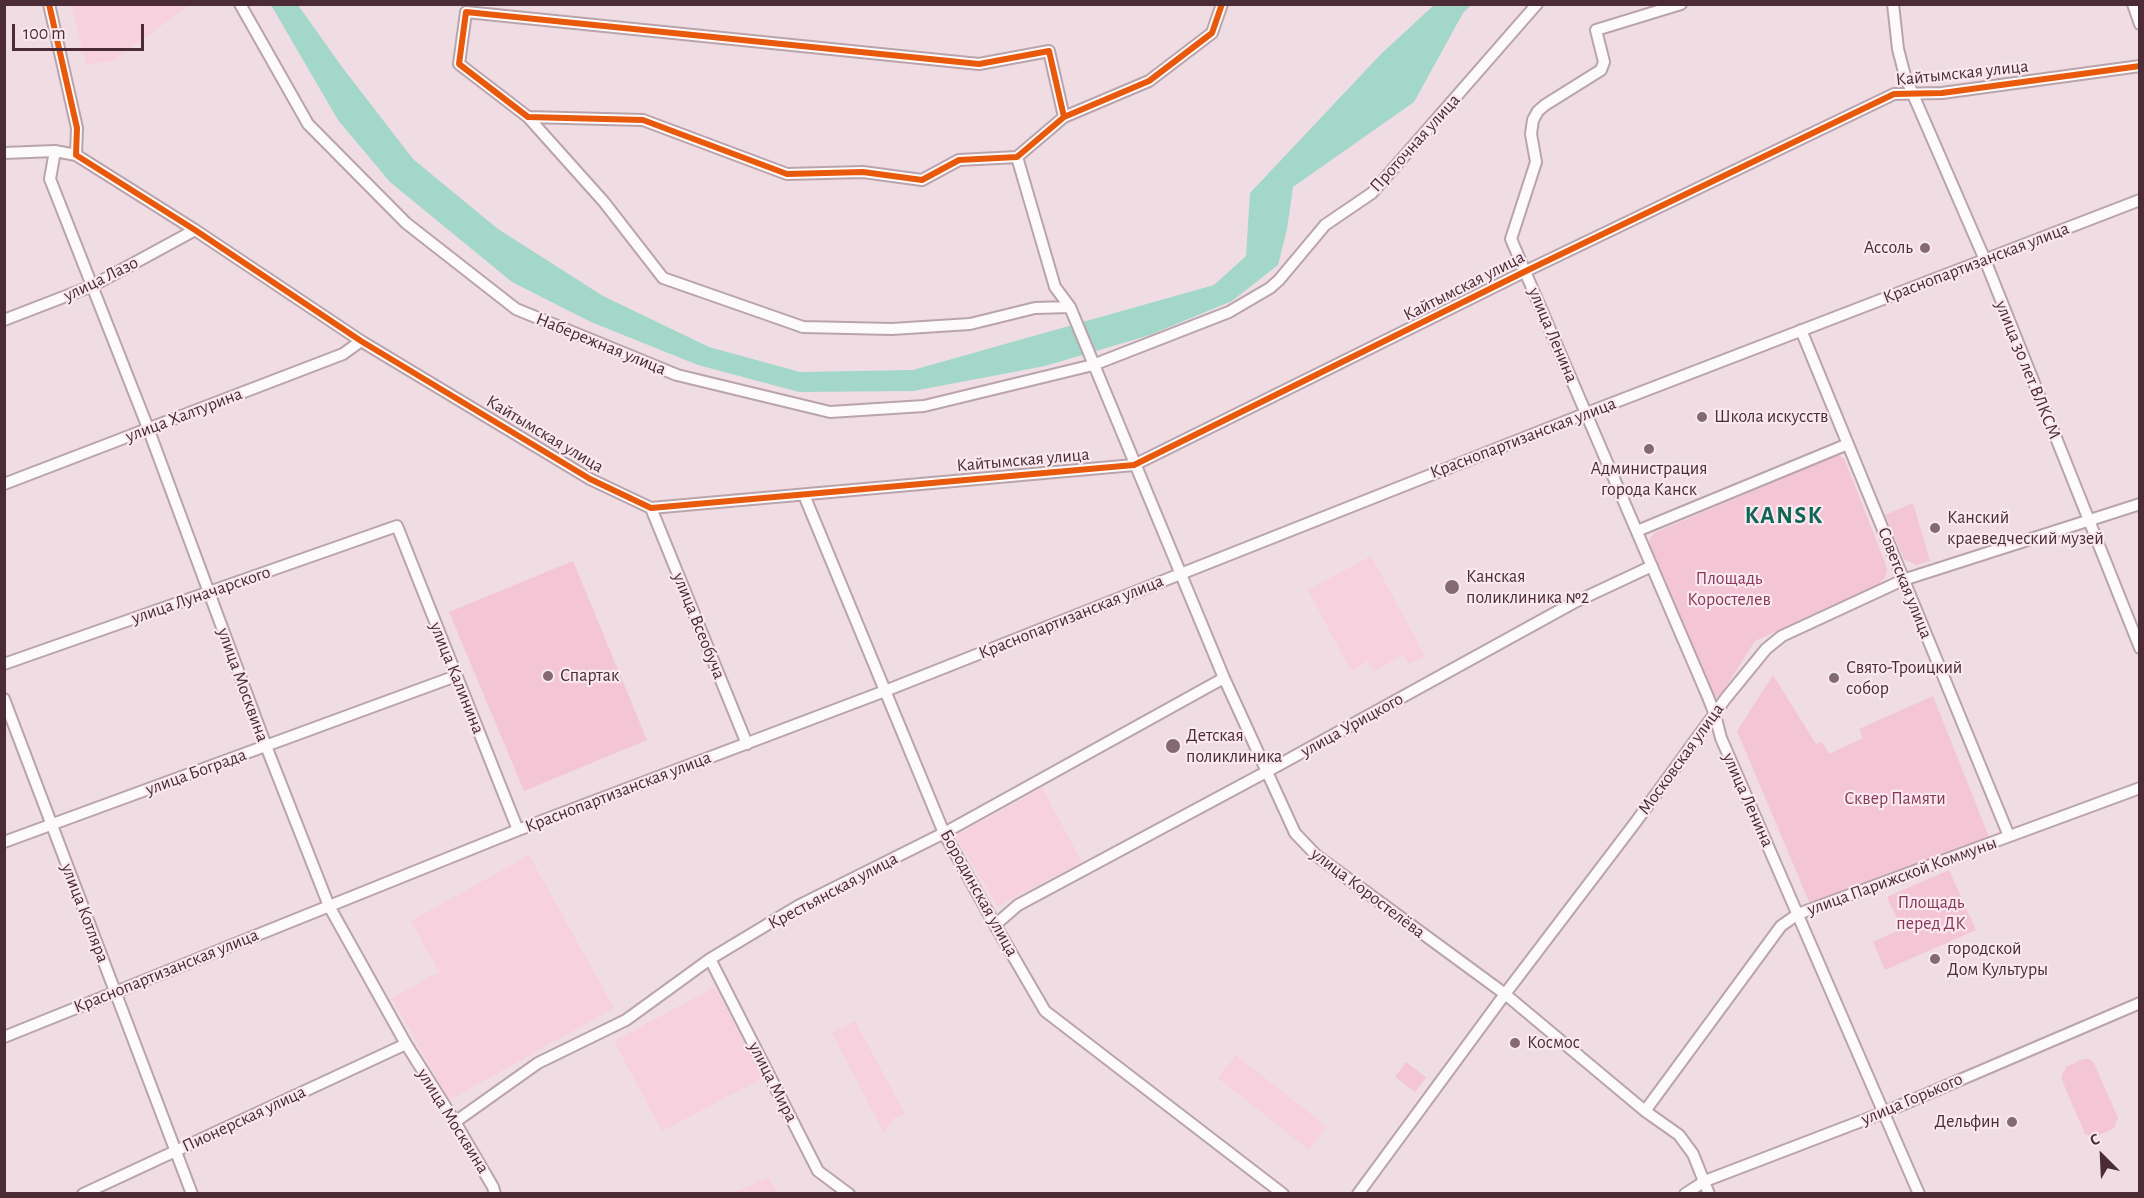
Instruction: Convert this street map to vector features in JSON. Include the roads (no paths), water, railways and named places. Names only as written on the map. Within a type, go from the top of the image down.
[{"type":"street","points":[[4,153],[55,151],[76,155],[77,128],[49,4]]},
{"type":"street","name":"Набережная улица","points":[[240,4],[308,124],[406,223],[516,309],[677,375],[830,412],[924,406],[1093,365]]},
{"type":"street","points":[[528,117],[643,120],[787,174],[863,172],[922,180],[959,160],[1017,157],[1064,117],[1149,81],[1212,33],[1222,4]]},
{"type":"street","name":"Проточная улица","points":[[1093,365],[1229,312],[1279,280],[1325,225],[1372,194],[1537,4]]},
{"type":"street","points":[[1526,271],[1511,239],[1536,162],[1531,126],[1538,111],[1600,70],[1604,62],[1596,30],[1681,4]]},
{"type":"street","name":"улица 30 лет ВЛКСМ","points":[[1893,4],[1898,49],[1905,76],[1985,260],[2139,648]]},
{"type":"street","points":[[2133,4],[2139,24]]},
{"type":"street","points":[[1064,117],[1049,51],[979,64],[466,12],[459,64],[528,117],[604,202],[663,278],[803,327],[892,329],[970,324],[1035,308],[1070,308]]},
{"type":"street","name":"Кайтымская улица","points":[[76,155],[195,230],[361,341],[590,479],[651,508],[1134,465],[1526,271],[1894,94],[1942,93],[2139,66]]},
{"type":"street","name":"улица Москвина","points":[[55,151],[50,179],[148,428],[266,746],[329,906],[406,1044],[493,1186],[495,1194]]},
{"type":"street","name":"улица Коростелёва","points":[[1017,157],[1055,287],[1070,308],[1224,678],[1288,821],[1305,845],[1505,994],[1646,1111],[1679,1135],[1693,1154],[1709,1194]]},
{"type":"street","name":"Краснопартизанская улица","points":[[4,1037],[518,830],[885,691],[1587,413],[2139,200]]},
{"type":"street","name":"улица Лазо","points":[[4,320],[93,286],[195,230]]},
{"type":"street","name":"улица Ленина","points":[[1526,271],[1715,715],[1721,738],[1919,1194]]},
{"type":"street","name":"Советская улица","points":[[1801,330],[2009,836]]},
{"type":"street","name":"улица Халтурина","points":[[4,484],[343,354],[361,341]]},
{"type":"street","points":[[1637,531],[1848,444]]},
{"type":"street","name":"Бородинская улица","points":[[804,495],[945,833],[995,925],[1046,1011],[1283,1194]]},
{"type":"street","name":"Московская улица","points":[[1358,1194],[1726,698],[1766,649],[1782,636],[1903,580],[2139,504]]},
{"type":"street","name":"улица Всеобуча","points":[[651,508],[747,744]]},
{"type":"street","name":"улица Луначарского","points":[[4,664],[397,526]]},
{"type":"street","name":"улица Калинина","points":[[397,526],[518,830]]},
{"type":"street","name":"улица Урицкого","points":[[995,925],[1018,905],[1573,603],[1652,566]]},
{"type":"street","name":"улица Бограда","points":[[4,842],[456,676]]},
{"type":"street","name":"Крестьянская улица","points":[[455,1122],[538,1063],[626,1020],[710,959],[798,906],[945,833],[1224,678]]},
{"type":"street","name":"улица Котляра","points":[[4,699],[192,1194]]},
{"type":"street","name":"улица Парижской Коммуны","points":[[1646,1111],[1781,926],[1798,914],[2139,788]]},
{"type":"street","name":"улица Мира","points":[[710,959],[818,1171],[849,1194]]},
{"type":"street","name":"улица Горького","points":[[1685,1194],[1705,1181],[1885,1112],[2139,1003]]},
{"type":"street","name":"Пионерская улица","points":[[83,1194],[406,1044]]},
{"type":"place","name":"Ассоль","points":[[1925,248]]},
{"type":"place","name":"Школа искусств","points":[[1702,417]]},
{"type":"place","name":"Администрация города Канск","points":[[1649,449]]},
{"type":"place","name":"Канский краеведческий музей","points":[[1935,528]]},
{"type":"place","name":"Канская поликлиника №2","points":[[1452,587]]},
{"type":"place","name":"Спартак","points":[[548,676]]},
{"type":"place","name":"Свято-Троицкий собор","points":[[1834,678]]},
{"type":"place","name":"Детская поликлиника","points":[[1173,746]]},
{"type":"place","name":"городской Дом Культуры","points":[[1935,959]]},
{"type":"place","name":"Космос","points":[[1515,1043]]},
{"type":"place","name":"Дельфин","points":[[2012,1122]]},
{"type":"district","name":"KANSK","points":[[1784,516]]},
{"type":"park label","name":"Площадь Коростелев","points":[[1729,589]]},
{"type":"park label","name":"Сквер Памяти","points":[[1895,799]]},
{"type":"park label","name":"Площадь перед ДК","points":[[1931,913]]}]
